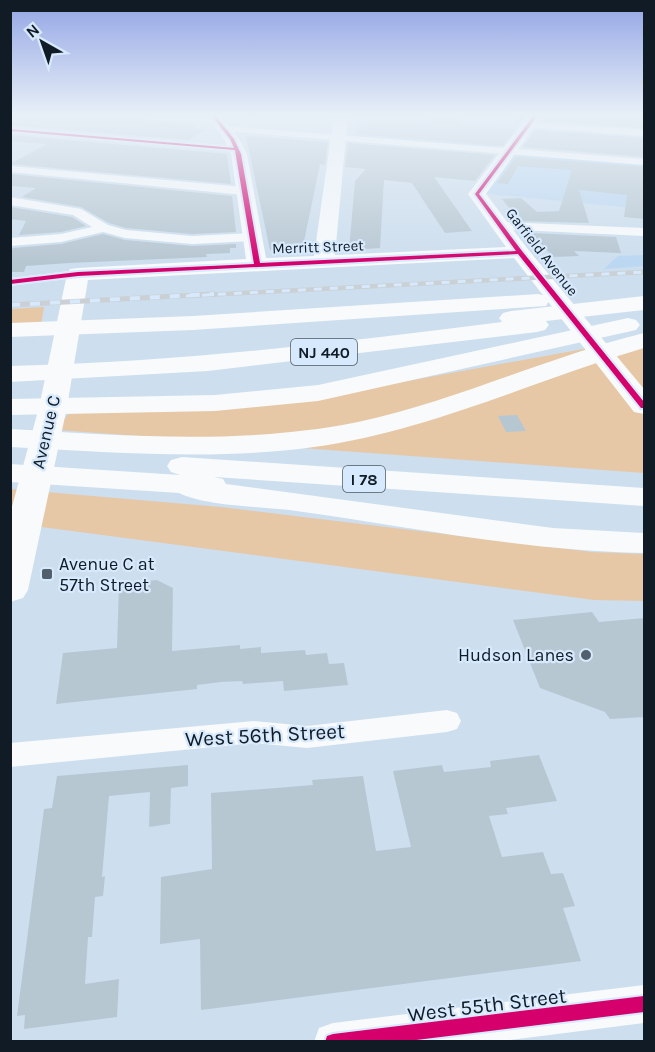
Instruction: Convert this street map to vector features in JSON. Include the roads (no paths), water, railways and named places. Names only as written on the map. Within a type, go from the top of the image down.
[{"type":"main road","points":[[239,164],[257,264]]},
{"type":"main road","points":[[324,262],[335,164]]},
{"type":"main road","name":"Garfield Avenue","points":[[499,164],[477,194],[520,252],[645,406]]},
{"type":"main road","name":"Merritt Street","points":[[78,274],[520,252]]},
{"type":"main road","name":"Avenue C","points":[[10,590],[13,558],[53,407],[78,274]]},
{"type":"main road","points":[[607,324],[645,297]]},
{"type":"main road","name":"NJ 440","points":[[607,324],[645,303]]},
{"type":"main road","name":"NJ 440","points":[[16,368],[254,360],[556,327],[607,324],[645,312]]},
{"type":"main road","points":[[10,330],[295,318],[556,327],[645,322]]},
{"type":"main road","points":[[10,407],[215,404],[318,393],[556,327]]},
{"type":"main road","points":[[10,438],[83,459],[219,446],[267,444],[329,436],[382,425],[556,327]]},
{"type":"main road","name":"I 78","points":[[10,454],[645,497]]},
{"type":"main road","name":"I 78","points":[[10,473],[83,459],[186,485],[645,512]]},
{"type":"main road","points":[[186,485],[198,490],[304,502],[554,538],[645,543]]},
{"type":"street","points":[[10,169],[244,191]]},
{"type":"street","points":[[10,201],[77,212],[103,228],[125,234],[166,239],[253,237]]},
{"type":"street","points":[[502,226],[645,232]]},
{"type":"street","points":[[10,242],[61,238],[103,228]]},
{"type":"street","name":"Merritt Street","points":[[10,282],[78,274]]},
{"type":"street","name":"West 56th Street","points":[[10,755],[254,732],[307,737],[447,721]]},
{"type":"street","name":"West 55th Street","points":[[333,1041],[645,1004]]},
{"type":"railway","points":[[186,296],[644,272]]},
{"type":"railway","points":[[10,305],[214,294]]},
{"type":"place","name":"Avenue C at 57th Street","points":[[47,574]]},
{"type":"place","name":"Hudson Lanes","points":[[586,655]]}]
